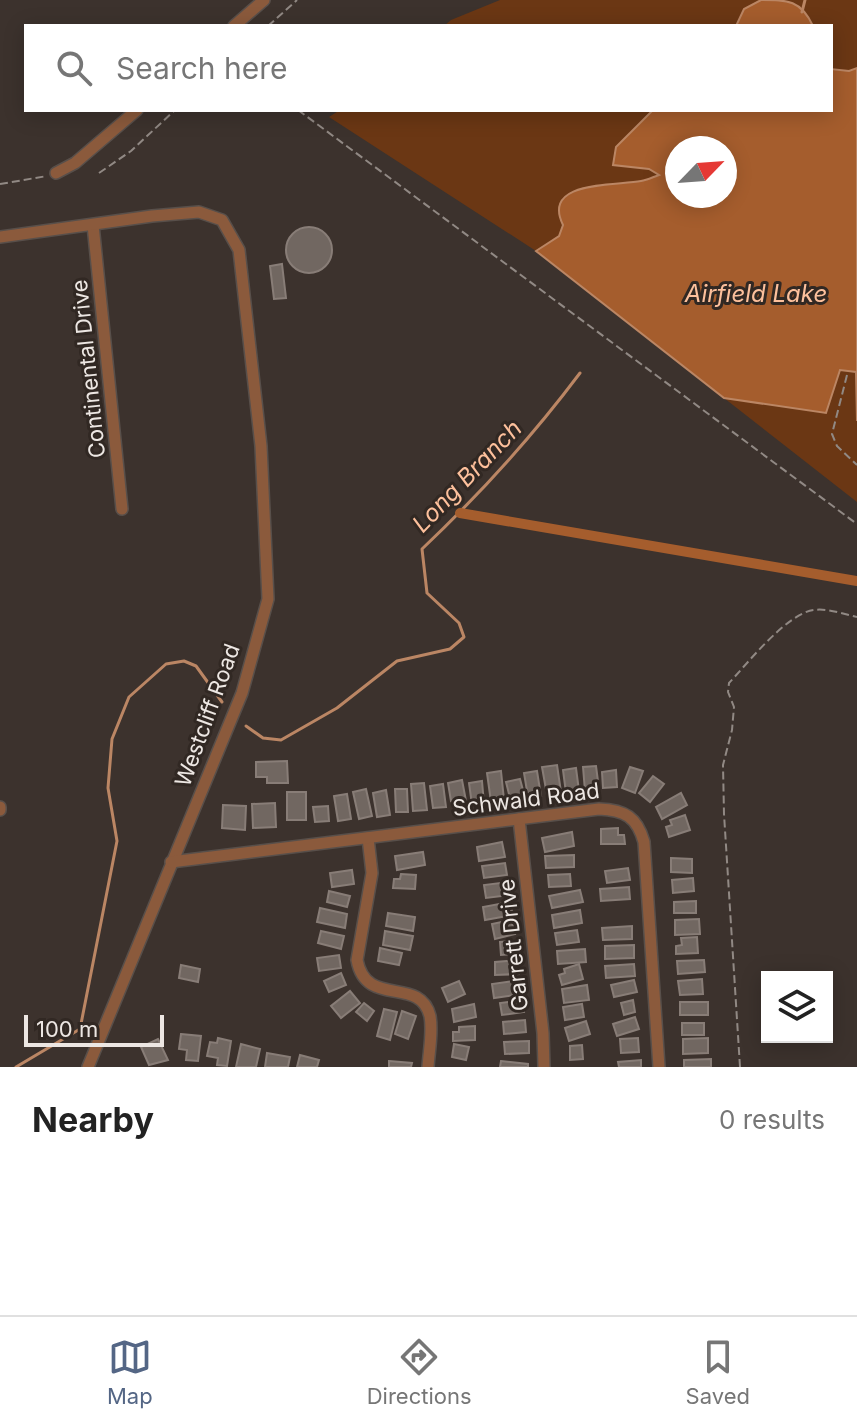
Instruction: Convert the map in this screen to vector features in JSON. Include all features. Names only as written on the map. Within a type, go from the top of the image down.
[{"type":"street","points":[[236,24],[264,0]]},
{"type":"street","points":[[56,173],[75,163],[135,112]]},
{"type":"street","name":"Westcliff Road","points":[[88,1067],[242,693],[268,599],[261,446],[239,250],[222,220],[199,212],[93,225]]},
{"type":"street","points":[[0,237],[93,225]]},
{"type":"street","name":"Continental Drive","points":[[93,225],[122,509]]},
{"type":"street","name":"Schwald Road","points":[[171,862],[599,809],[623,811],[637,822],[644,842],[659,1067]]},
{"type":"street","name":"Garrett Drive","points":[[519,819],[543,1033],[544,1067]]},
{"type":"street","points":[[368,838],[372,873],[358,969],[364,979],[377,988],[414,995],[421,1001],[430,1016],[428,1067]]},
{"type":"path","points":[[270,24],[297,0]]},
{"type":"path","points":[[99,173],[131,151],[173,112]]},
{"type":"path","points":[[301,112],[857,524]]},
{"type":"path","points":[[0,184],[56,173]]},
{"type":"path","points":[[847,375],[832,434],[837,446],[857,465]]},
{"type":"path","points":[[740,1067],[724,814],[723,765],[734,707],[728,692],[729,683],[802,612],[816,609],[857,617]]},
{"type":"shaded area","name":"Airfield Lake","points":[[500,0],[857,0],[857,502],[536,251],[329,117],[337,112],[833,112],[833,24],[446,24]]},
{"type":"water","points":[[761,0],[793,3],[804,11],[812,24],[737,24],[744,9]]},
{"type":"water","name":"Airfield Lake","points":[[857,68],[857,421],[856,372],[840,370],[826,413],[724,398],[536,251],[559,236],[563,225],[559,210],[562,200],[571,193],[659,175],[649,169],[613,165],[616,147],[651,112],[833,112],[833,69],[849,71]]},
{"type":"building","points":[[309,227],[325,234],[332,250],[325,266],[309,273],[293,266],[286,250],[293,234]]},
{"type":"building","points":[[282,264],[286,298],[274,299],[270,266]]},
{"type":"building","points":[[287,761],[288,783],[267,783],[267,777],[256,777],[256,762]]},
{"type":"building","points":[[557,765],[561,792],[547,795],[542,767]]},
{"type":"building","points":[[596,766],[599,789],[585,791],[583,767]]},
{"type":"building","points":[[630,767],[643,771],[635,793],[622,788]]},
{"type":"building","points":[[576,768],[579,791],[566,793],[563,770]]},
{"type":"building","points":[[616,770],[617,787],[603,788],[602,772]]},
{"type":"building","points":[[501,771],[504,800],[491,802],[487,773]]},
{"type":"building","points":[[537,771],[541,796],[528,797],[524,773]]},
{"type":"building","points":[[653,776],[664,784],[650,802],[639,793]]},
{"type":"building","points":[[520,779],[524,794],[510,798],[506,782]]},
{"type":"building","points":[[462,780],[467,806],[457,807],[456,800],[451,801],[448,783]]},
{"type":"building","points":[[482,781],[484,804],[472,805],[469,783]]},
{"type":"building","points":[[424,783],[427,810],[413,811],[411,784]]},
{"type":"building","points":[[443,784],[446,807],[433,808],[430,786]]},
{"type":"building","points":[[366,789],[372,816],[359,819],[353,792]]},
{"type":"building","points":[[395,789],[407,789],[408,812],[396,812]]},
{"type":"building","points":[[386,790],[390,815],[377,817],[373,793]]},
{"type":"building","points":[[287,792],[306,792],[306,820],[287,820]]},
{"type":"building","points":[[681,793],[687,805],[662,819],[656,807]]},
{"type":"building","points":[[347,794],[351,819],[338,821],[334,796]]},
{"type":"building","points":[[275,803],[276,827],[253,828],[252,804]]},
{"type":"building","points":[[223,805],[246,806],[245,830],[222,828]]},
{"type":"building","points":[[328,806],[329,821],[315,822],[313,807]]},
{"type":"building","points":[[685,815],[690,830],[669,837],[666,827],[672,825],[670,820]]},
{"type":"building","points":[[618,828],[618,835],[624,835],[625,844],[601,844],[601,829]]},
{"type":"building","points":[[572,832],[574,846],[545,852],[542,838]]},
{"type":"building","points":[[502,842],[505,857],[479,861],[477,847]]},
{"type":"building","points":[[423,852],[425,865],[397,870],[395,856]]},
{"type":"building","points":[[574,855],[574,867],[546,868],[545,856]]},
{"type":"building","points":[[671,858],[692,859],[692,873],[671,872]]},
{"type":"building","points":[[505,863],[507,875],[484,878],[482,866]]},
{"type":"building","points":[[628,868],[630,880],[607,883],[605,871]]},
{"type":"building","points":[[352,870],[354,884],[332,887],[330,873]]},
{"type":"building","points":[[401,874],[416,875],[415,889],[393,888],[394,879],[400,879]]},
{"type":"building","points":[[570,874],[571,886],[549,887],[548,875]]},
{"type":"building","points":[[693,878],[694,891],[673,893],[672,880]]},
{"type":"building","points":[[508,882],[510,895],[486,898],[484,885]]},
{"type":"building","points":[[629,887],[630,899],[601,901],[600,889]]},
{"type":"building","points":[[580,890],[583,902],[552,908],[549,896]]},
{"type":"building","points":[[329,891],[350,896],[347,907],[327,902]]},
{"type":"building","points":[[696,901],[696,913],[674,913],[674,902]]},
{"type":"building","points":[[510,902],[513,915],[485,920],[483,907]]},
{"type":"building","points":[[320,908],[347,914],[345,928],[317,922]]},
{"type":"building","points":[[580,910],[582,923],[554,928],[552,915]]},
{"type":"building","points":[[388,913],[415,917],[413,931],[386,926]]},
{"type":"building","points":[[699,919],[700,934],[675,935],[675,920]]},
{"type":"building","points":[[511,920],[515,934],[495,939],[492,924]]},
{"type":"building","points":[[632,926],[632,939],[603,940],[602,928]]},
{"type":"building","points":[[577,930],[579,942],[557,945],[555,933]]},
{"type":"building","points":[[321,931],[344,936],[341,949],[318,943]]},
{"type":"building","points":[[385,931],[413,936],[410,950],[383,945]]},
{"type":"building","points":[[697,937],[698,953],[676,954],[676,946],[682,945],[681,938]]},
{"type":"building","points":[[513,941],[514,954],[501,955],[500,942]]},
{"type":"building","points":[[634,945],[634,958],[605,959],[605,946]]},
{"type":"building","points":[[380,948],[402,953],[399,965],[378,961]]},
{"type":"building","points":[[585,949],[586,962],[558,964],[557,951]]},
{"type":"building","points":[[339,955],[341,968],[319,971],[317,958]]},
{"type":"building","points":[[518,960],[519,974],[495,975],[495,962]]},
{"type":"building","points":[[704,960],[705,972],[678,974],[677,961]]},
{"type":"building","points":[[579,964],[583,979],[562,985],[559,975],[565,973],[564,969]]},
{"type":"building","points":[[634,964],[635,976],[606,978],[605,966]]},
{"type":"building","points":[[181,965],[200,969],[198,982],[179,978]]},
{"type":"building","points":[[341,973],[346,985],[329,992],[324,981]]},
{"type":"building","points":[[702,979],[703,994],[680,995],[678,981]]},
{"type":"building","points":[[520,980],[522,994],[494,998],[492,984]]},
{"type":"building","points":[[634,980],[637,992],[614,997],[611,985]]},
{"type":"building","points":[[459,981],[465,994],[448,1002],[442,988]]},
{"type":"building","points":[[587,985],[589,1000],[564,1003],[562,989]]},
{"type":"building","points":[[350,991],[360,1003],[341,1018],[331,1006]]},
{"type":"building","points":[[522,1000],[524,1012],[502,1015],[500,1003]]},
{"type":"building","points":[[633,1000],[635,1012],[624,1015],[621,1003]]},
{"type":"building","points":[[680,1002],[708,1002],[708,1015],[680,1015]]},
{"type":"building","points":[[364,1003],[374,1011],[367,1021],[356,1012]]},
{"type":"building","points":[[474,1004],[476,1017],[454,1022],[452,1009]]},
{"type":"building","points":[[582,1004],[584,1017],[565,1020],[563,1007]]},
{"type":"building","points":[[384,1009],[397,1012],[390,1040],[377,1036]]},
{"type":"building","points":[[402,1011],[416,1016],[408,1039],[395,1034]]},
{"type":"building","points":[[635,1017],[639,1029],[617,1036],[613,1024]]},
{"type":"building","points":[[525,1020],[526,1032],[504,1034],[503,1022]]},
{"type":"building","points":[[586,1021],[590,1034],[569,1041],[565,1028]]},
{"type":"building","points":[[682,1023],[704,1023],[704,1035],[682,1035]]},
{"type":"building","points":[[475,1026],[475,1040],[453,1041],[453,1032],[459,1032],[459,1027]]},
{"type":"building","points":[[181,1034],[201,1036],[198,1061],[186,1060],[187,1050],[179,1049]]},
{"type":"building","points":[[218,1038],[231,1041],[227,1066],[217,1065],[218,1058],[207,1056],[210,1042],[217,1043]]},
{"type":"building","points":[[638,1038],[639,1052],[621,1053],[620,1039]]},
{"type":"building","points":[[708,1038],[708,1053],[683,1054],[683,1039]]},
{"type":"building","points":[[158,1039],[168,1060],[149,1065],[141,1047]]},
{"type":"building","points":[[529,1041],[529,1053],[505,1054],[504,1042]]},
{"type":"building","points":[[241,1044],[260,1049],[256,1067],[236,1067]]},
{"type":"building","points":[[454,1044],[469,1047],[466,1060],[452,1057]]},
{"type":"building","points":[[582,1045],[583,1059],[570,1060],[570,1046]]},
{"type":"building","points":[[267,1053],[290,1057],[288,1067],[265,1067]]},
{"type":"building","points":[[300,1055],[319,1060],[317,1067],[297,1067]]},
{"type":"building","points":[[711,1059],[711,1067],[684,1067],[684,1060]]},
{"type":"building","points":[[641,1060],[641,1067],[619,1067],[618,1062]]},
{"type":"building","points":[[389,1061],[412,1063],[411,1067],[389,1067]]},
{"type":"building","points":[[501,1061],[528,1064],[528,1067],[500,1067]]},
{"type":"waterway","points":[[802,12],[805,0]]},
{"type":"waterway","name":"Long Branch","points":[[246,726],[263,738],[281,740],[337,708],[397,661],[450,649],[464,637],[459,623],[427,593],[422,549],[504,465],[580,373]]},
{"type":"waterway","points":[[460,513],[857,581]]},
{"type":"waterway","name":"Long Branch","points":[[16,1067],[80,1029],[117,841],[108,788],[112,739],[129,697],[166,664],[184,661],[196,666],[222,702]]}]
